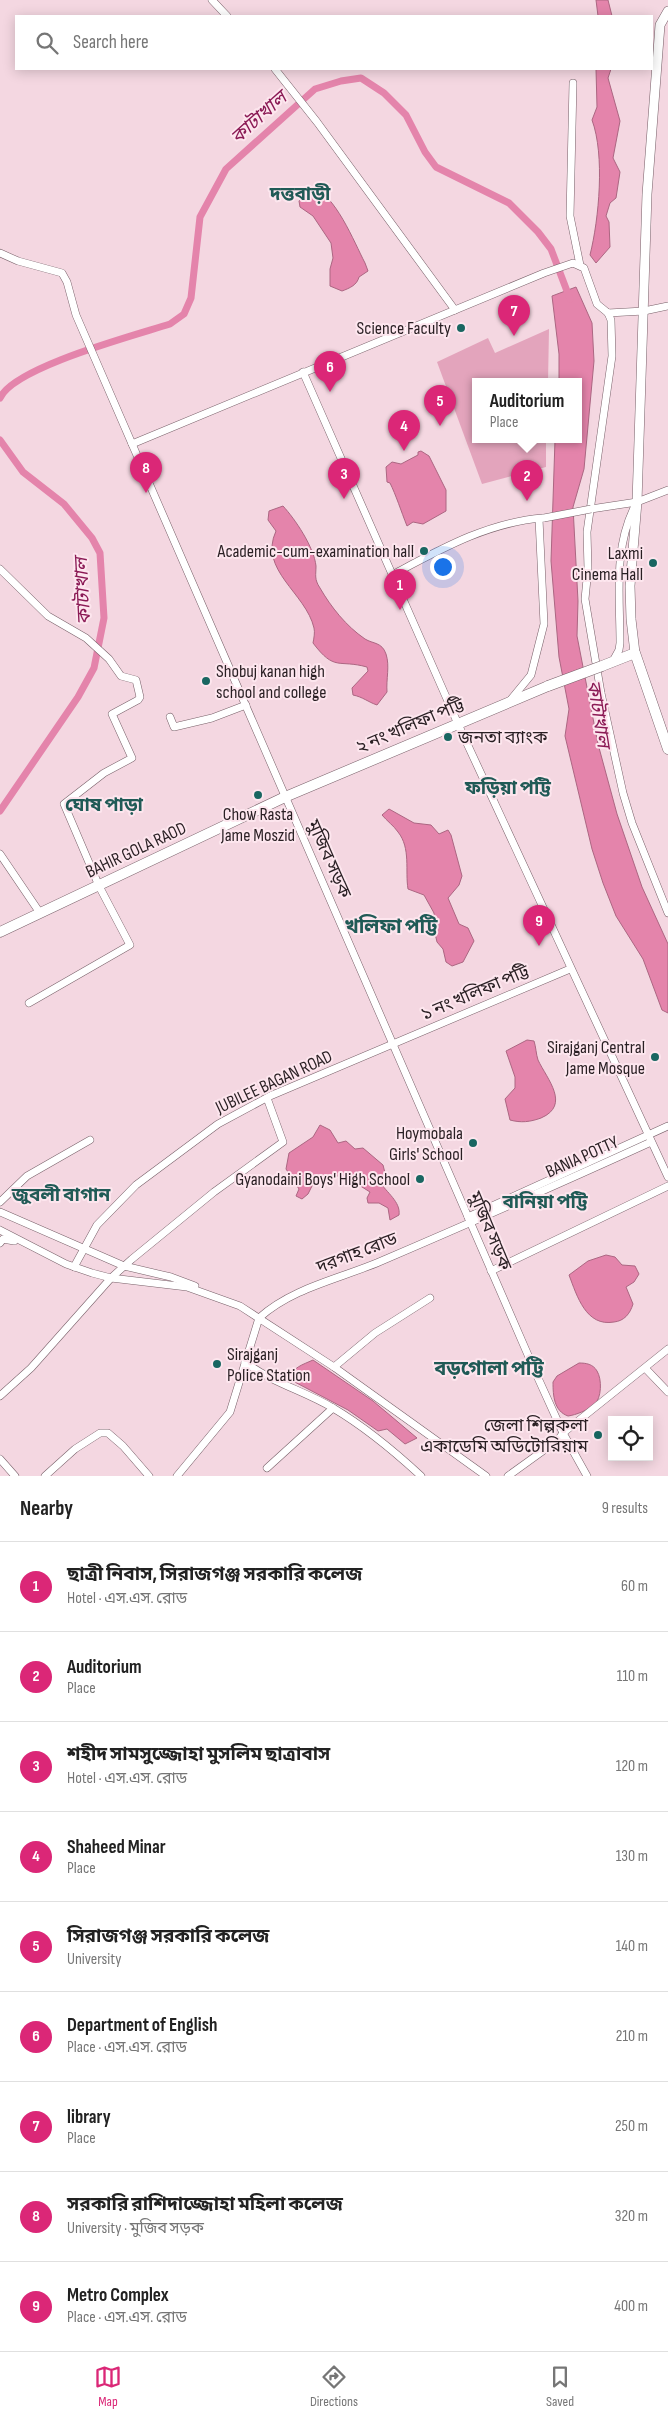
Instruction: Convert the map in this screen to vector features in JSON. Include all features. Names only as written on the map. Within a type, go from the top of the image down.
[{"type":"main road","name":"২ নং খলিফা পট্টি","points":[[286,797],[548,686],[635,654]]},
{"type":"main road","points":[[635,654],[668,749]]},
{"type":"main road","name":"BAHIR GOLA RAOD","points":[[0,932],[286,797]]},
{"type":"street","points":[[212,0],[226,15]]},
{"type":"street","points":[[635,654],[630,586],[637,502],[647,194],[660,25],[668,11]]},
{"type":"street","points":[[276,70],[317,122],[455,310]]},
{"type":"street","points":[[573,83],[570,216],[576,264],[586,271],[597,304],[608,313],[611,320],[612,356],[586,532],[588,569],[585,599],[601,693],[623,793],[632,823],[668,913]]},
{"type":"street","name":"মুজিব সড়ক","points":[[0,253],[18,261],[62,273],[67,282],[76,315],[96,362],[469,1220],[563,1433],[587,1476]]},
{"type":"street","points":[[132,444],[544,273],[576,264]]},
{"type":"street","points":[[608,313],[644,311],[668,306]]},
{"type":"street","points":[[303,372],[458,724],[668,1177]]},
{"type":"street","points":[[392,575],[455,542],[488,530],[541,518],[637,502],[668,490]]},
{"type":"street","points":[[612,662],[618,654],[620,642],[619,588],[622,542],[627,524],[637,502]]},
{"type":"street","points":[[507,703],[531,675],[544,624],[541,518]]},
{"type":"street","points":[[0,570],[48,616],[86,638],[109,659],[121,676],[136,680],[140,697],[138,700],[112,714],[132,758],[104,773],[64,804],[99,886],[130,945],[29,1003]]},
{"type":"street","points":[[619,588],[630,586]]},
{"type":"street","points":[[170,717],[174,727],[212,718],[246,705]]},
{"type":"street","points":[[0,854],[40,913]]},
{"type":"street","name":"১ নং খলিফা পট্টি","points":[[393,1044],[570,969]]},
{"type":"street","name":"JUBILEE BAGAN ROAD","points":[[74,1267],[97,1225],[136,1185],[218,1124],[267,1098],[393,1044]]},
{"type":"street","points":[[0,1396],[31,1368],[111,1278],[124,1266],[214,1192],[283,1142],[267,1098]]},
{"type":"street","name":"BANIA POTTY","points":[[469,1220],[650,1139],[668,1126]]},
{"type":"street","points":[[0,1202],[27,1176],[90,1140]]},
{"type":"street","points":[[492,1271],[668,1186]]},
{"type":"street","points":[[0,1212],[124,1266],[171,1277],[240,1306],[334,1367],[486,1476]]},
{"type":"street","name":"দরগাহ রোড","points":[[259,1318],[268,1309],[307,1288],[358,1271],[469,1220]]},
{"type":"street","points":[[0,1230],[20,1242],[74,1267],[111,1278],[163,1283],[211,1294]]},
{"type":"street","points":[[0,1243],[3,1239],[20,1242]]},
{"type":"street","points":[[334,1367],[376,1333],[430,1298]]},
{"type":"street","points":[[177,1476],[230,1412],[259,1318]]},
{"type":"street","points":[[508,1476],[558,1440],[563,1433],[668,1350]]},
{"type":"street","points":[[245,1362],[261,1374],[333,1408],[397,1453],[421,1476]]},
{"type":"street","points":[[646,1369],[668,1392]]},
{"type":"street","points":[[267,1468],[333,1408]]},
{"type":"street","points":[[45,1476],[75,1450],[100,1433],[108,1433],[123,1446],[149,1476]]},
{"type":"street","points":[[0,1458],[14,1476]]},
{"type":"shaded area","points":[[596,0],[608,0],[612,15],[598,15]]},
{"type":"shaded area","points":[[596,70],[611,70],[608,78],[620,121],[613,158],[620,172],[616,198],[610,203],[606,216],[609,222],[610,247],[596,263],[590,255],[596,224],[599,187],[598,151],[592,120],[597,107]]},
{"type":"shaded area","points":[[311,187],[320,191],[336,208],[368,271],[359,277],[353,286],[342,291],[330,286],[330,269],[333,258],[331,243],[313,216],[300,207],[299,201]]},
{"type":"shaded area","points":[[576,287],[592,323],[594,361],[584,469],[573,507],[578,601],[577,636],[598,744],[617,814],[642,887],[668,944],[668,1013],[662,1010],[643,959],[616,916],[603,883],[592,849],[565,736],[569,709],[559,657],[551,561],[555,443],[582,443],[582,378],[559,378],[559,354],[552,296]]},
{"type":"shaded area","points":[[549,329],[548,378],[472,378],[472,443],[546,443],[546,467],[482,484],[437,362],[488,338],[495,353]]},
{"type":"shaded area","points":[[421,451],[429,456],[446,490],[446,511],[423,524],[413,522],[407,526],[390,483],[387,482],[386,467],[392,462],[401,464],[418,455],[418,452]]},
{"type":"shaded area","points":[[283,506],[293,518],[312,550],[317,582],[329,602],[352,628],[365,639],[380,645],[386,654],[388,663],[387,692],[377,705],[353,695],[352,688],[368,671],[367,667],[332,661],[320,652],[313,643],[314,630],[309,615],[278,570],[273,558],[272,545],[276,531],[268,520],[269,511]]},
{"type":"shaded area","points":[[389,809],[414,823],[431,825],[439,834],[448,830],[451,835],[462,876],[459,885],[448,898],[459,924],[468,928],[474,941],[463,962],[452,966],[446,962],[443,949],[437,942],[434,929],[434,913],[424,895],[408,889],[405,845],[396,830],[382,815]]},
{"type":"shaded area","points":[[527,1040],[534,1041],[538,1060],[551,1083],[556,1099],[550,1113],[541,1118],[518,1122],[510,1120],[505,1099],[515,1088],[515,1077],[506,1051]]},
{"type":"shaded area","points":[[320,1125],[330,1130],[338,1143],[346,1141],[355,1149],[363,1148],[383,1165],[386,1177],[380,1182],[398,1206],[399,1215],[390,1220],[388,1208],[379,1203],[368,1203],[367,1198],[370,1192],[343,1175],[315,1180],[308,1194],[302,1199],[296,1196],[299,1189],[286,1169],[289,1153],[313,1137]]},
{"type":"shaded area","points":[[606,1255],[615,1257],[622,1265],[635,1266],[639,1274],[634,1282],[626,1287],[633,1304],[630,1311],[624,1319],[614,1322],[596,1320],[590,1315],[579,1300],[569,1275],[588,1261]]},
{"type":"shaded area","points":[[313,1360],[373,1401],[417,1438],[405,1444],[387,1429],[378,1431],[348,1410],[289,1379],[295,1369]]},
{"type":"shaded area","points":[[579,1363],[589,1364],[599,1374],[599,1398],[591,1407],[568,1416],[563,1414],[557,1407],[554,1398],[553,1382],[557,1376]]},
{"type":"waterway","name":"কাটাখাল","points":[[0,398],[10,386],[51,364],[105,344],[170,324],[184,314],[191,298],[200,217],[226,169],[315,89],[341,81],[361,78],[384,93],[406,115],[425,152],[436,167],[509,203],[538,232],[551,249],[570,299]]},
{"type":"waterway","name":"কাটাখাল","points":[[0,440],[23,472],[64,504],[92,538],[100,553],[104,618],[94,668],[78,697],[0,811]]},
{"type":"place","name":"Science Faculty","points":[[461,328]]},
{"type":"place","name":"library","points":[[514,336]]},
{"type":"place","name":"Department of English","points":[[330,392]]},
{"type":"place","name":"সিরাজগঞ্জ সরকারি কলেজ","points":[[440,426]]},
{"type":"place","name":"Shaheed Minar","points":[[404,451]]},
{"type":"place","name":"সরকারি রাশিদাজ্জোহা মহিলা কলেজ","points":[[146,493]]},
{"type":"place","name":"শহীদ সামসুজ্জোহা মুসলিম ছাত্রাবাস","points":[[344,499]]},
{"type":"place","name":"Auditorium","points":[[527,501]]},
{"type":"place","name":"Academic-cum-examination hall","points":[[424,551]]},
{"type":"place","name":"Laxmi Cinema Hall","points":[[653,563]]},
{"type":"place","name":"ছাত্রী নিবাস, সিরাজগঞ্জ সরকারি কলেজ","points":[[400,610]]},
{"type":"place","name":"Shobuj kanan high school and college","points":[[206,681]]},
{"type":"place","name":"জনতা ব্যাংক","points":[[448,737]]},
{"type":"place","name":"Chow Rasta Jame Moszid","points":[[258,795]]},
{"type":"place","name":"Metro Complex","points":[[539,946]]},
{"type":"place","name":"Sirajganj Central Jame Mosque","points":[[655,1057]]},
{"type":"place","name":"Hoymobala Girls' School","points":[[473,1143]]},
{"type":"place","name":"Gyanodaini Boys' High School","points":[[420,1179]]},
{"type":"place","name":"Sirajganj Police Station","points":[[217,1364]]},
{"type":"place","name":"জেলা শিল্পকলা একাডেমি অডিটোরিয়াম","points":[[598,1435]]},
{"type":"district","name":"দত্তবাড়ী","points":[[300,194]]},
{"type":"district","name":"ফড়িয়া পট্টি","points":[[508,788]]},
{"type":"district","name":"ঘোষ পাড়া","points":[[104,805]]},
{"type":"district","name":"খলিফা পট্টি","points":[[391,927]]},
{"type":"district","name":"জুবলী বাগান","points":[[61,1195]]},
{"type":"district","name":"বানিয়া পট্টি","points":[[545,1202]]},
{"type":"district","name":"বড়গোলা পট্টি","points":[[489,1369]]}]
